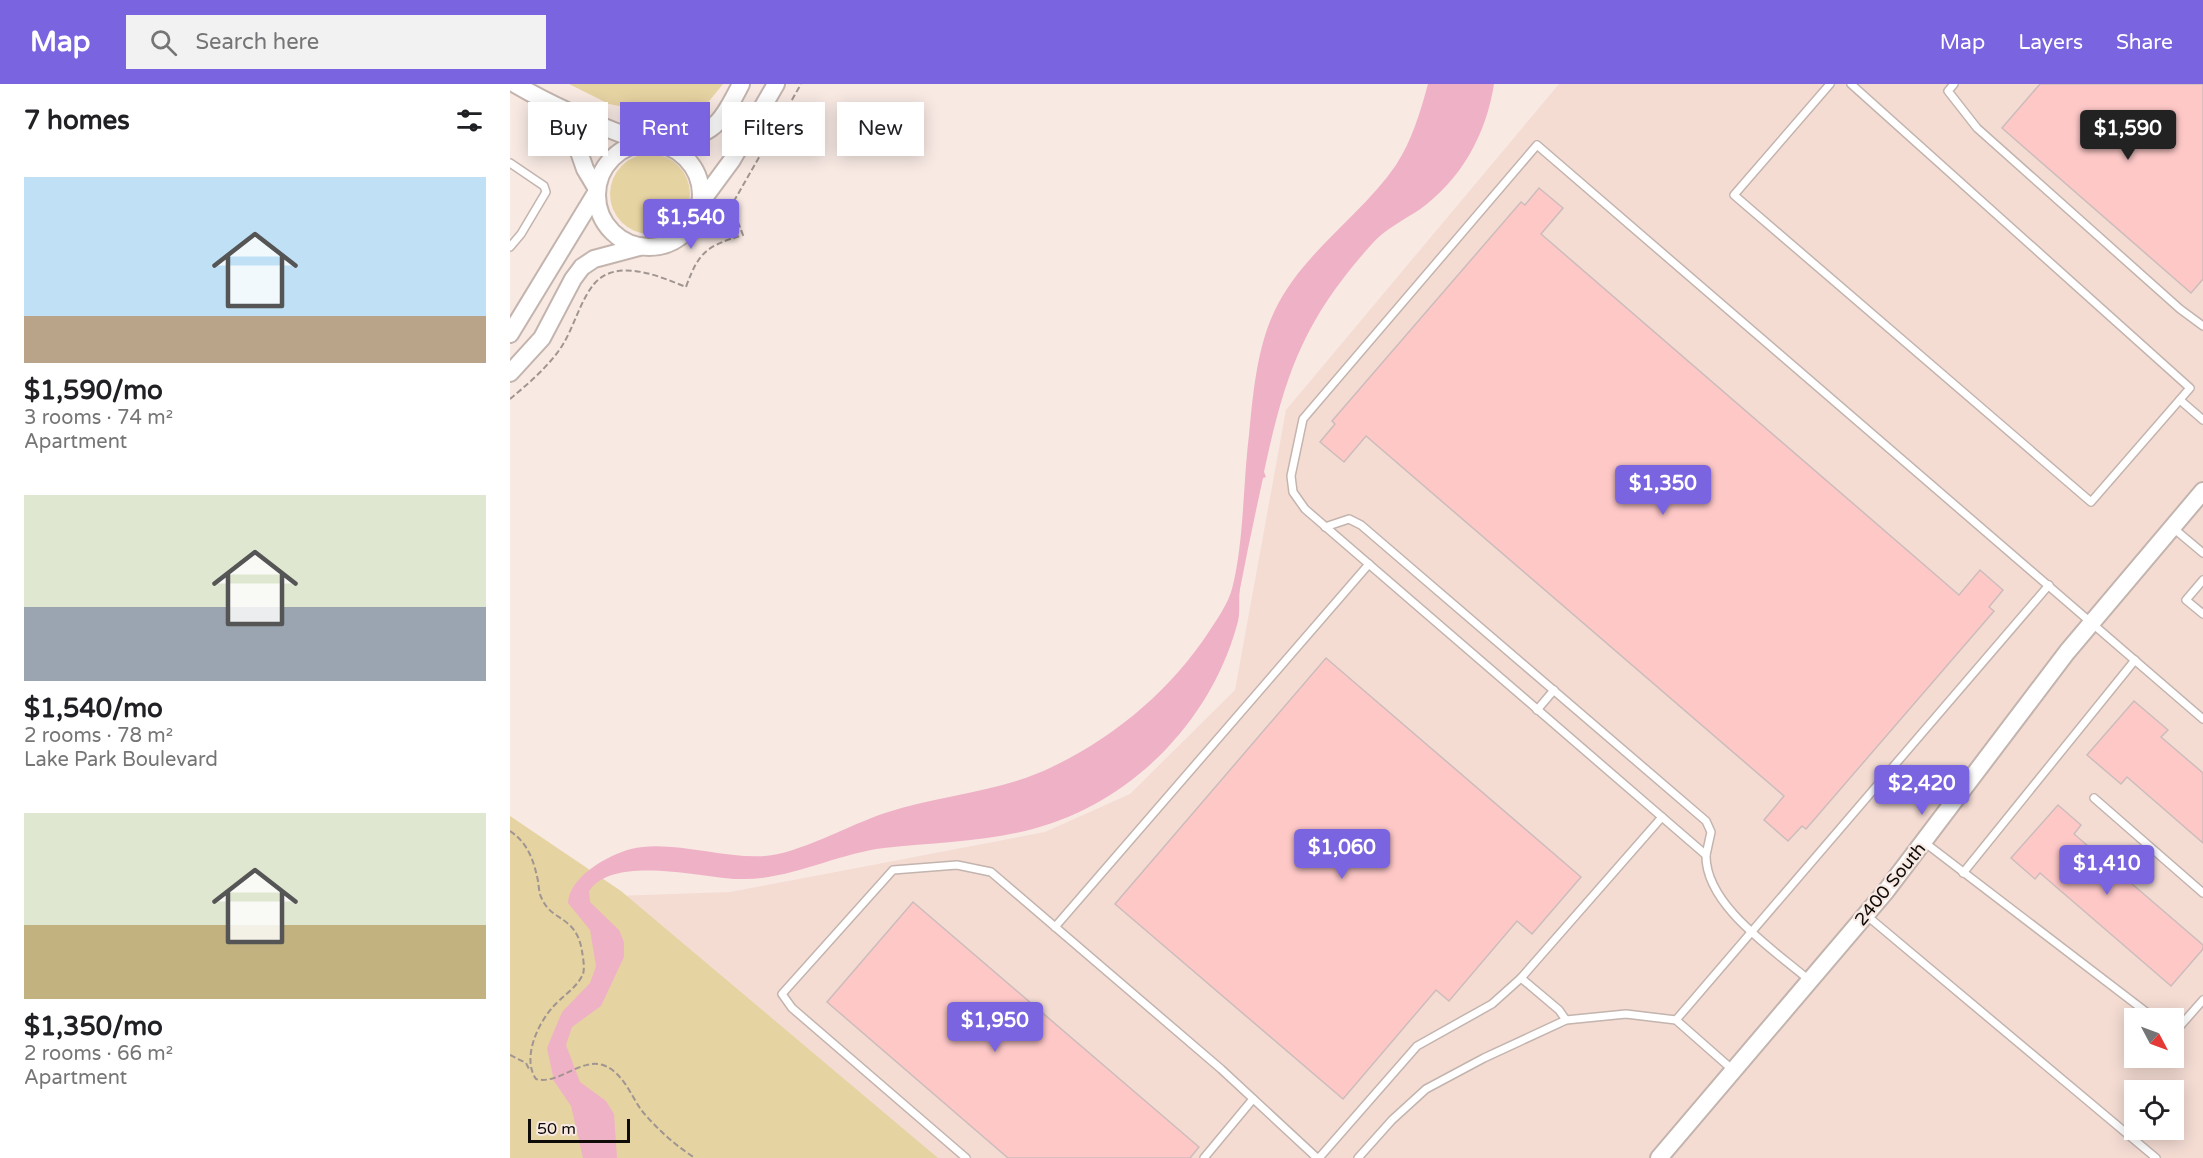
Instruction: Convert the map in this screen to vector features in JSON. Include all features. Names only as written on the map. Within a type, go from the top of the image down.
[{"type":"street","points":[[515,84],[540,99],[620,133]]},
{"type":"street","points":[[710,131],[725,115],[741,84]]},
{"type":"street","points":[[701,202],[732,160],[776,84]]},
{"type":"street","points":[[540,99],[572,138],[597,191],[600,214],[604,224],[619,239],[639,247]]},
{"type":"street","points":[[510,334],[597,191],[604,168],[620,152]]},
{"type":"street","points":[[510,373],[542,338],[573,279],[582,267],[594,259],[639,247],[654,247],[669,243],[682,235],[700,211],[701,202],[699,183],[691,164],[682,156]]},
{"type":"street","name":"2400 South","points":[[1659,1158],[1866,915],[2091,622],[2203,491]]},
{"type":"lane","points":[[1830,84],[1734,195],[2091,502],[2190,388],[1851,84]]},
{"type":"lane","points":[[1954,84],[1948,91],[1977,128],[2180,309],[2203,326]]},
{"type":"lane","points":[[1706,855],[1305,509],[1293,492],[1291,476],[1303,418],[1537,145],[2203,719]]},
{"type":"lane","points":[[510,163],[544,186],[546,192],[521,234],[510,247]]},
{"type":"lane","points":[[2180,400],[2203,420]]},
{"type":"lane","points":[[1325,526],[1349,519],[1361,525],[1706,821],[1711,832],[1706,855],[1706,871],[1714,890],[1726,906],[1810,982]]},
{"type":"lane","points":[[2172,527],[2203,553]]},
{"type":"lane","points":[[1055,927],[1369,564]]},
{"type":"lane","points":[[2203,580],[2186,600],[2203,614]]},
{"type":"lane","points":[[1676,1020],[2049,585]]},
{"type":"lane","points":[[1963,873],[2134,660]]},
{"type":"lane","points":[[1537,710],[1554,690]]},
{"type":"lane","points":[[2094,798],[2203,893]]},
{"type":"lane","points":[[966,1158],[792,1008],[782,994],[893,870],[957,865],[992,872],[1318,1158],[1417,1046],[1492,1004],[1521,978],[1662,817]]},
{"type":"lane","points":[[1923,842],[2141,1008]]},
{"type":"lane","points":[[1866,915],[2156,1158]]},
{"type":"lane","points":[[1521,978],[1559,1010],[1566,1020]]},
{"type":"lane","points":[[2184,1022],[2203,1000]]},
{"type":"lane","points":[[1358,1158],[1392,1120],[1426,1089],[1484,1058],[1566,1020],[1626,1014],[1676,1020],[1734,1071]]},
{"type":"lane","points":[[1204,1158],[1253,1099]]},
{"type":"path","points":[[510,399],[562,347],[594,284],[604,276],[617,272],[651,273],[686,287],[697,261],[707,248],[743,235],[734,212],[735,201],[801,84]]},
{"type":"path","points":[[510,831],[519,837],[528,849],[535,866],[542,900],[573,927],[579,937],[584,961],[582,975],[552,1007],[543,1021],[530,1055],[529,1069]]},
{"type":"path","points":[[510,1055],[526,1063],[536,1079],[549,1080],[590,1065],[603,1065],[616,1074],[644,1113],[681,1150],[695,1158]]},
{"type":"shaded area","points":[[569,84],[723,84],[708,102],[620,102],[620,106],[605,102]]},
{"type":"shaded area","points":[[1428,84],[1494,84],[1485,121],[1469,155],[1447,185],[1419,210],[1382,234],[1348,273],[1313,324],[1300,350],[1289,377],[1272,437],[1264,472],[1266,477],[1263,478],[1240,589],[1237,625],[1224,662],[1206,696],[1184,728],[1158,757],[1129,782],[1097,803],[1062,819],[1025,831],[973,840],[866,851],[775,876],[738,879],[637,871],[618,873],[601,880],[589,891],[590,902],[619,930],[624,942],[624,957],[601,1006],[572,1027],[566,1045],[580,1082],[606,1101],[614,1114],[617,1158],[583,1158],[571,1106],[554,1081],[547,1048],[562,1012],[590,983],[596,966],[590,930],[568,903],[575,884],[591,868],[612,856],[631,849],[662,846],[732,855],[778,854],[885,813],[1013,782],[1034,775],[1077,754],[1141,709],[1195,652],[1228,600],[1232,589],[1241,533],[1254,387],[1264,339],[1275,310],[1287,289],[1316,252],[1382,184],[1396,165],[1419,116]]},
{"type":"shaded area","points":[[1559,84],[2203,84],[2203,1158],[925,1158],[615,896],[730,892],[1045,832],[1130,794],[1235,690],[1286,410]]},
{"type":"shaded area","points":[[638,156],[662,156],[672,161],[683,172],[689,186],[689,202],[683,216],[672,227],[658,233],[642,233],[628,227],[617,216],[611,202],[611,186],[617,172],[628,161]]},
{"type":"shaded area","points":[[510,816],[621,891],[938,1158],[510,1158]]},
{"type":"building","points":[[2040,84],[2203,84],[2203,279],[2191,293],[2002,128]]},
{"type":"building","points":[[1539,188],[1563,208],[1541,234],[1959,595],[1980,570],[2003,590],[1989,607],[1994,611],[1806,829],[1802,826],[1788,841],[1764,820],[1784,796],[1366,436],[1344,462],[1320,442],[1335,424],[1332,421],[1521,202],[1525,205]]},
{"type":"building","points":[[1326,658],[1581,877],[1532,934],[1517,921],[1449,1001],[1436,990],[1343,1099],[1115,904]]},
{"type":"building","points":[[2134,701],[2168,730],[2161,737],[2203,773],[2203,843],[2127,777],[2121,784],[2087,755]]},
{"type":"building","points":[[2058,805],[2081,825],[2074,834],[2203,945],[2203,949],[2171,986],[2040,873],[2035,879],[2011,858]]},
{"type":"building","points":[[913,902],[1199,1147],[1190,1158],[1008,1158],[827,1002]]}]
